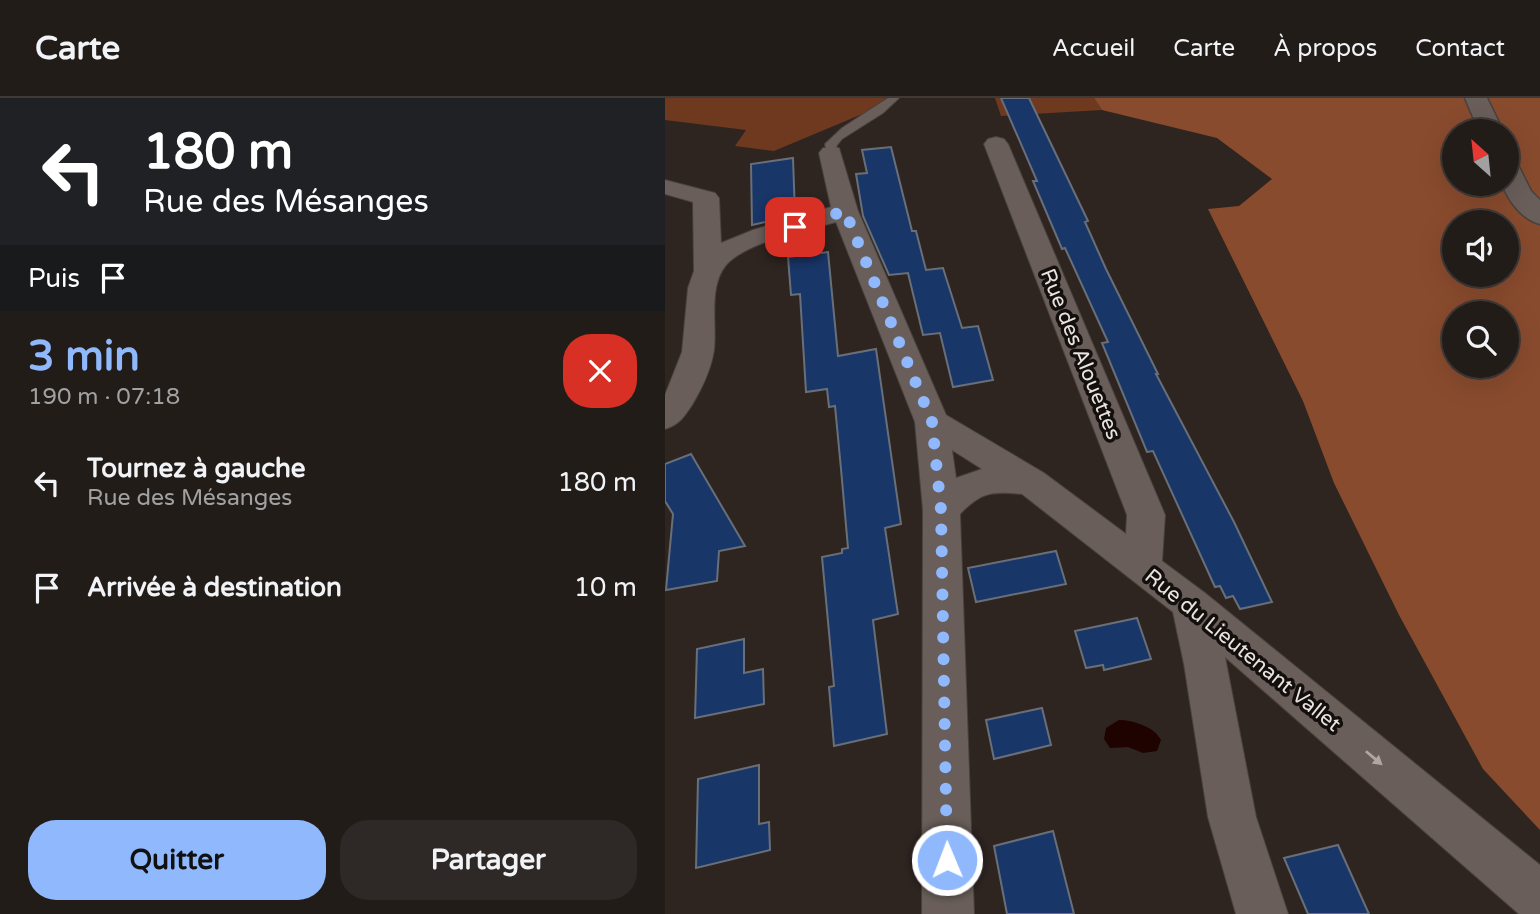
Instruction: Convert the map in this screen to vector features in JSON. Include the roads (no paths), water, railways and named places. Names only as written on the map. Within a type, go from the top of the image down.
[{"type":"street","points":[[1476,98],[1486,119]]},
{"type":"street","name":"Rue des Alouettes","points":[[996,144],[1146,515],[1142,567]]},
{"type":"street","points":[[831,153],[845,211],[932,422],[941,510],[948,914]]},
{"type":"street","points":[[665,187],[706,198],[708,271],[701,299],[699,348],[695,367],[679,401],[665,418]]},
{"type":"street","points":[[1519,194],[1540,216]]},
{"type":"street","points":[[708,271],[719,256],[744,243],[845,211]]},
{"type":"street","name":"Rue du Lieutenant Vallet","points":[[932,422],[1031,482],[1191,604],[1540,898]]},
{"type":"street","points":[[941,510],[960,489],[977,481],[998,479],[1031,482]]},
{"type":"street","points":[[1191,604],[1205,664],[1232,817],[1262,914]]},
{"type":"lane","points":[[831,153],[831,144],[837,136],[885,108],[894,98]]}]
